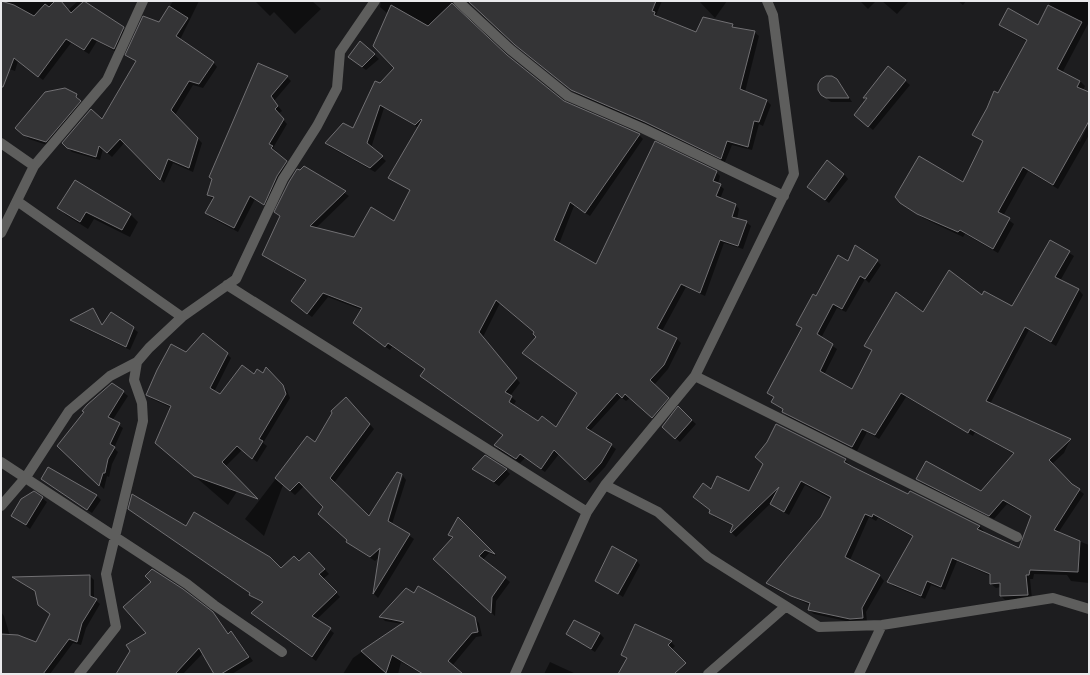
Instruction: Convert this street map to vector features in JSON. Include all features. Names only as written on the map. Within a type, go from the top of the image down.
[{"type":"street","points":[[1,233],[34,166],[107,80],[143,1]]},
{"type":"street","points":[[1,506],[26,477],[69,411],[110,376],[137,362],[149,348],[182,317],[236,279],[283,179],[317,126],[337,88],[340,52],[375,1]]},
{"type":"street","points":[[458,1],[511,50],[568,96],[784,196]]},
{"type":"street","points":[[515,674],[587,512],[605,485],[695,376],[794,174],[773,15],[767,1]]},
{"type":"street","points":[[1,144],[34,166]]},
{"type":"street","points":[[18,200],[182,317]]},
{"type":"street","points":[[227,285],[587,512]]},
{"type":"street","points":[[79,674],[116,627],[106,574],[114,535],[143,421],[142,402],[134,380],[137,362]]},
{"type":"street","points":[[695,376],[1017,537]]},
{"type":"street","points":[[1,462],[187,584],[214,605],[282,652]]},
{"type":"street","points":[[605,485],[658,512],[708,557],[818,627],[882,625],[1053,598],[1089,609]]},
{"type":"street","points":[[708,674],[785,607]]},
{"type":"street","points":[[859,674],[882,625]]},
{"type":"building","points":[[1,1],[14,5],[34,16],[45,4],[49,7],[55,1],[61,1],[71,13],[84,1],[124,27],[114,49],[92,38],[84,50],[66,39],[38,77],[14,58],[3,87],[1,87]]},
{"type":"building","points":[[468,1],[656,1],[652,11],[655,12],[654,15],[696,32],[703,17],[733,24],[732,27],[755,31],[740,89],[767,100],[759,122],[754,121],[748,147],[727,141],[721,159],[645,122],[571,90],[515,45]]},
{"type":"building","points":[[452,3],[507,55],[564,101],[640,134],[585,213],[570,202],[554,240],[596,264],[655,141],[717,171],[713,181],[721,184],[716,196],[736,204],[732,217],[747,221],[738,246],[720,240],[700,293],[681,284],[657,328],[677,338],[664,365],[650,380],[669,398],[652,418],[625,394],[622,398],[617,393],[586,428],[612,444],[601,463],[585,480],[554,450],[541,469],[520,454],[516,459],[494,445],[503,435],[420,376],[425,369],[388,343],[385,347],[353,323],[362,308],[323,293],[307,314],[291,301],[306,280],[262,255],[280,216],[274,212],[297,169],[300,170],[304,166],[346,191],[310,226],[354,237],[371,207],[394,221],[410,190],[388,178],[422,120],[421,119],[415,125],[380,105],[367,143],[383,156],[370,168],[325,143],[343,123],[353,128],[375,81],[380,83],[394,68],[373,46],[391,5],[428,26]],"holes":[[[496,300],[534,332],[533,334],[536,337],[522,353],[577,393],[556,427],[542,416],[538,421],[509,402],[512,396],[505,392],[517,378],[479,332]]]},
{"type":"building","points":[[1048,5],[1082,22],[1057,69],[1080,81],[1077,87],[1089,92],[1089,121],[1053,185],[1023,167],[998,212],[1010,218],[993,249],[960,230],[958,232],[917,214],[900,203],[895,197],[919,156],[963,182],[983,141],[972,135],[987,108],[994,91],[998,93],[1027,40],[999,25],[1008,8],[1038,25]]},
{"type":"building","points":[[169,6],[188,18],[176,36],[214,62],[199,84],[189,81],[171,110],[198,138],[189,168],[168,159],[160,180],[120,139],[107,153],[99,146],[96,157],[67,148],[62,143],[91,109],[102,119],[136,61],[125,55],[143,16],[159,22]]},
{"type":"building","points":[[360,41],[375,54],[362,67],[348,57]]},
{"type":"building","points":[[258,63],[288,76],[271,96],[278,106],[275,109],[284,119],[269,144],[273,146],[271,148],[287,161],[277,176],[264,205],[250,196],[234,228],[205,213],[214,197],[207,195],[212,179],[209,177]]},
{"type":"building","points":[[888,66],[906,80],[868,127],[854,115],[867,98],[863,98]]},
{"type":"building","points":[[826,76],[832,76],[837,79],[849,98],[826,98],[821,95],[818,90],[818,84],[821,79]]},
{"type":"building","points":[[65,88],[77,94],[76,97],[81,101],[46,142],[23,135],[15,128],[45,92]]},
{"type":"building","points":[[827,160],[844,174],[825,200],[807,187]]},
{"type":"building","points":[[75,180],[131,214],[122,230],[86,212],[80,222],[57,208]]},
{"type":"building","points":[[1050,240],[1070,251],[1055,277],[1079,289],[1051,342],[1025,327],[986,401],[1071,439],[1049,460],[1072,484],[1080,489],[1054,530],[1080,541],[1078,572],[1030,570],[1029,575],[1026,575],[1028,595],[1000,596],[1000,583],[990,584],[990,574],[952,558],[941,587],[927,581],[921,596],[887,582],[913,536],[873,514],[872,517],[865,514],[845,557],[880,575],[862,608],[863,618],[850,619],[808,610],[810,603],[791,596],[766,583],[821,517],[831,497],[801,481],[784,512],[770,504],[779,487],[731,533],[730,532],[733,525],[709,513],[710,510],[693,497],[703,483],[711,489],[717,476],[749,491],[763,464],[755,457],[767,442],[776,424],[846,459],[844,462],[853,467],[908,494],[910,491],[980,526],[977,529],[1019,548],[1031,516],[1003,500],[989,516],[916,479],[926,461],[981,491],[1014,453],[970,429],[968,433],[901,393],[875,435],[862,429],[852,447],[782,412],[783,409],[771,402],[774,397],[767,393],[802,328],[796,325],[813,294],[816,296],[838,255],[848,261],[855,245],[878,260],[865,279],[860,276],[842,309],[833,304],[817,334],[833,344],[820,371],[852,389],[872,350],[864,346],[896,292],[923,312],[949,270],[982,295],[984,291],[1012,306]]},
{"type":"building","points":[[93,308],[102,325],[111,312],[134,327],[126,347],[70,320]]},
{"type":"building","points":[[203,333],[228,353],[210,388],[220,394],[242,365],[254,374],[257,369],[263,373],[266,367],[283,385],[286,394],[259,439],[263,441],[252,459],[237,446],[222,462],[258,499],[194,476],[155,443],[171,406],[146,395],[171,344],[186,352]]},
{"type":"building","points":[[112,383],[124,391],[108,417],[120,423],[110,444],[115,447],[108,459],[105,473],[103,473],[99,486],[57,446],[84,412],[82,411],[87,405]]},
{"type":"building","points":[[346,397],[370,424],[330,478],[369,516],[397,472],[402,474],[388,521],[410,534],[373,594],[380,548],[370,557],[346,542],[347,540],[318,514],[323,507],[299,482],[290,491],[275,478],[307,436],[315,442],[332,413],[331,411]]},
{"type":"building","points":[[678,406],[692,420],[675,439],[662,427]]},
{"type":"building","points":[[485,455],[507,469],[494,482],[472,469]]},
{"type":"building","points":[[48,467],[97,495],[87,510],[41,479]]},
{"type":"building","points":[[34,491],[43,497],[26,525],[11,516],[21,499]]},
{"type":"building","points":[[132,494],[186,526],[194,512],[270,557],[281,568],[294,556],[299,561],[309,552],[325,569],[319,574],[337,592],[312,616],[331,628],[312,657],[251,613],[263,602],[249,595],[250,593],[128,509]]},
{"type":"building","points":[[458,517],[495,554],[485,550],[479,556],[506,577],[492,597],[491,613],[433,559],[453,537],[448,535]]},
{"type":"building","points":[[612,546],[637,560],[618,594],[595,581]]},
{"type":"building","points":[[152,569],[183,589],[213,612],[228,634],[231,631],[249,657],[221,674],[214,674],[199,648],[175,674],[116,674],[130,651],[126,645],[146,633],[123,607],[151,582],[145,576]]},
{"type":"building","points":[[90,575],[90,596],[97,599],[82,623],[77,642],[69,639],[43,674],[1,674],[1,634],[18,635],[36,642],[50,614],[38,605],[35,591],[12,577]]},
{"type":"building","points":[[418,586],[475,617],[478,632],[472,633],[448,661],[463,674],[423,674],[392,655],[386,673],[361,651],[404,622],[379,617],[406,588],[414,593]]},
{"type":"building","points":[[574,620],[600,633],[591,649],[566,634]]},
{"type":"building","points":[[635,624],[672,641],[668,645],[686,663],[674,674],[618,674],[627,658],[621,655]]}]
